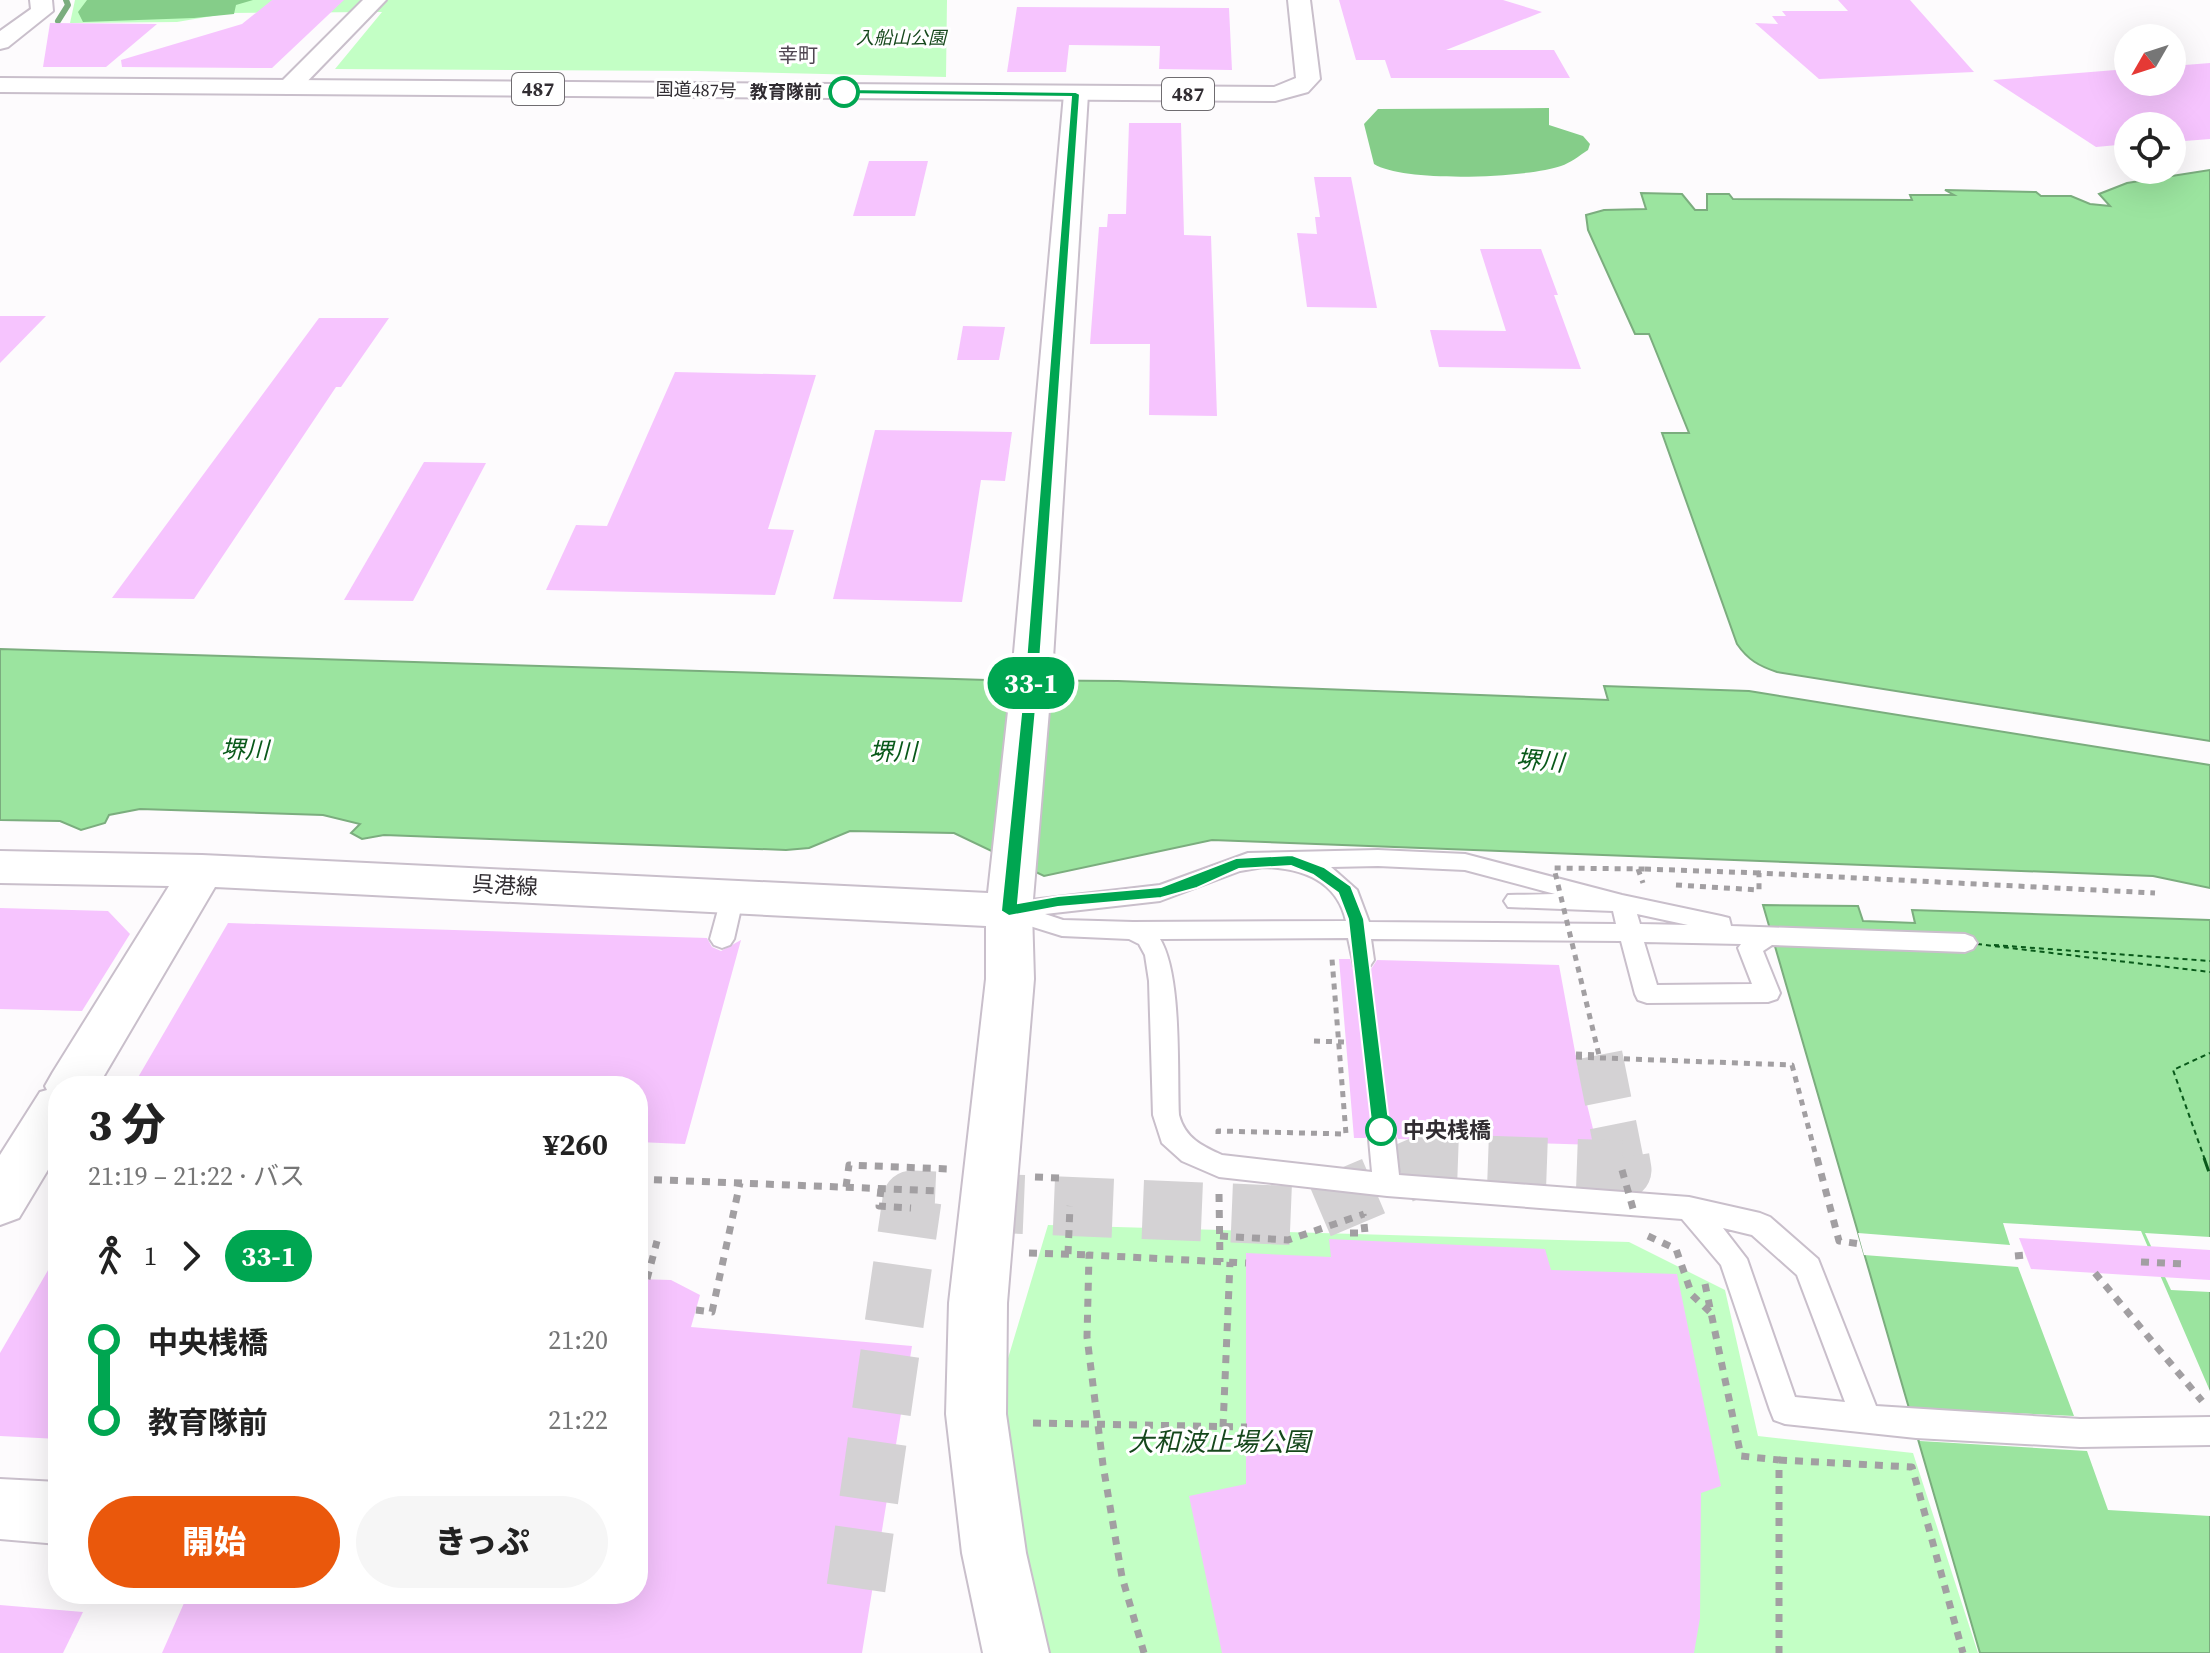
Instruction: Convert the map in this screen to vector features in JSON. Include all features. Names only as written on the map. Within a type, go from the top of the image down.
[{"type":"main road","points":[[0,42],[42,11],[41,0]]},
{"type":"main road","points":[[289,87],[375,0]]},
{"type":"main road","name":"国道487号","points":[[0,85],[1275,94],[1300,87],[1308,79],[1299,0]]},
{"type":"main road","points":[[1016,1653],[994,1553],[976,1414],[978,1303],[1010,979],[1012,886],[1032,675],[1076,94]]},
{"type":"main road","name":"呉港線","points":[[0,867],[202,871],[733,895],[1012,886]]},
{"type":"main road","points":[[77,1076],[202,871]]},
{"type":"main road","points":[[0,1202],[48,1123]]},
{"type":"main road","points":[[0,1509],[48,1512]]},
{"type":"lane","points":[[1012,886],[1058,902],[1161,893],[1191,884],[1236,864],[1378,858],[1465,862],[1622,903],[1769,935]]},
{"type":"lane","points":[[1292,861],[1319,871],[1345,890],[1369,899]]},
{"type":"lane","points":[[1012,886],[1062,928],[1133,931],[1358,929],[1629,932],[1965,943]]},
{"type":"lane","points":[[1345,890],[1358,929],[1362,960]]},
{"type":"lane","points":[[722,939],[733,895]]},
{"type":"lane","points":[[1516,901],[1622,903]]},
{"type":"lane","points":[[1622,903],[1647,994],[1768,993],[1750,948],[1769,935]]},
{"type":"lane","points":[[1133,931],[1147,938],[1157,954],[1161,981],[1166,1115],[1171,1135],[1191,1153],[1219,1166],[1387,1185],[1689,1208],[1760,1225],[1808,1268],[1866,1419]]},
{"type":"lane","points":[[1382,1139],[1387,1185]]},
{"type":"lane","points":[[1689,1208],[1733,1259],[1785,1410],[1916,1424],[2080,1433],[2210,1431]]},
{"type":"path","points":[[1861,1244],[1839,1241],[1792,1065],[1576,1055],[1599,1055],[1554,868],[1759,873],[2155,893]]},
{"type":"path","points":[[1641,869],[1643,883],[1657,884]]},
{"type":"path","points":[[1672,885],[1759,890],[1759,873]]},
{"type":"path","points":[[1218,1139],[1218,1131],[1346,1134],[1342,1042],[1331,954]]},
{"type":"path","points":[[1314,1041],[1342,1042]]},
{"type":"path","points":[[846,1187],[849,1165],[947,1169]]},
{"type":"path","points":[[1622,1170],[1634,1212]]},
{"type":"path","points":[[1035,1177],[1060,1178]]},
{"type":"path","points":[[648,1179],[941,1191]]},
{"type":"path","points":[[696,1310],[712,1312],[740,1183]]},
{"type":"path","points":[[881,1189],[879,1206],[911,1208]]},
{"type":"path","points":[[1219,1189],[1220,1262]]},
{"type":"path","points":[[1068,1254],[1070,1206]]},
{"type":"path","points":[[1220,1236],[1288,1240],[1363,1214],[1378,1215]]},
{"type":"path","points":[[1350,1233],[1365,1233],[1363,1214]]},
{"type":"path","points":[[1636,1230],[1676,1249],[1692,1295],[1712,1314]]},
{"type":"path","points":[[648,1275],[657,1241]]},
{"type":"path","points":[[1029,1253],[1246,1263]]},
{"type":"path","points":[[1089,1255],[1087,1337],[1098,1423],[1122,1577],[1144,1653]]},
{"type":"path","points":[[2015,1256],[2025,1255]]},
{"type":"path","points":[[1223,1427],[1230,1262]]},
{"type":"path","points":[[2141,1262],[2187,1264]]},
{"type":"path","points":[[2095,1273],[2210,1410]]},
{"type":"path","points":[[1706,1286],[1741,1456],[1912,1467],[1963,1653]]},
{"type":"path","points":[[1033,1423],[1247,1427]]},
{"type":"path","points":[[1779,1460],[1779,1653]]},
{"type":"green space","name":"入船山公園","points":[[75,0],[947,0],[946,77],[697,71],[335,69],[382,12],[230,13],[177,22],[70,23]]},
{"type":"green space","name":"大和波止場公園","points":[[1048,1225],[1629,1242],[1725,1290],[1758,1436],[1913,1453],[1978,1653],[1038,1653],[1006,1503],[1006,1365]]},
{"type":"shaded area","points":[[87,0],[253,0],[236,5],[234,14],[83,22],[78,12]]},
{"type":"shaded area","points":[[1549,108],[1549,125],[1583,136],[1590,144],[1588,150],[1561,166],[1495,176],[1411,174],[1374,164],[1364,124],[1378,109]]},
{"type":"water","points":[[2210,170],[2210,741],[1777,672],[1759,665],[1745,654],[1737,644],[1662,433],[1689,433],[1649,334],[1635,334],[1588,230],[1586,215],[1604,210],[1646,209],[1641,193],[1682,194],[1695,210],[1707,210],[1707,194],[1729,194],[1733,199],[1912,200],[1910,195],[1954,195],[1945,190],[2036,192],[2041,196],[2071,196],[2090,204],[2110,206],[2099,194],[2124,184],[2186,184],[2186,174]]},
{"type":"water","name":"堺川","points":[[0,649],[987,680],[1118,681],[1608,700],[1604,686],[1749,691],[2210,765],[2210,888],[2153,876],[1212,840],[1044,876],[954,833],[850,831],[809,848],[786,850],[384,835],[362,839],[351,833],[360,824],[323,815],[140,809],[109,815],[105,823],[81,830],[60,821],[0,820]]},
{"type":"water","points":[[1763,905],[1858,906],[1863,921],[1915,923],[1912,910],[2210,920],[2210,1653],[1980,1653]]},
{"type":"pier","points":[[2003,1223],[2141,1231],[2210,1391],[2210,1516],[2108,1510],[2087,1451],[1920,1441],[1911,1408],[2074,1416],[2018,1267],[1864,1255],[1858,1233],[2010,1245]]},
{"type":"pier","points":[[2145,1233],[2210,1237],[2210,1292],[2171,1290]]},
{"type":"building","points":[[272,0],[344,0],[272,68],[122,67],[121,60],[242,24]]},
{"type":"building","points":[[1339,0],[1503,0],[1542,12],[1446,50],[1554,50],[1570,78],[1391,78],[1385,60],[1356,60]]},
{"type":"building","points":[[1838,0],[1910,0],[1974,72],[1819,79],[1755,23],[1778,24],[1772,16],[1786,16],[1782,11],[1848,11]]},
{"type":"building","points":[[1017,7],[1229,8],[1232,70],[1159,69],[1160,46],[1069,45],[1066,72],[1007,72]]},
{"type":"building","points":[[50,23],[157,24],[106,67],[43,67]]},
{"type":"building","points":[[2210,63],[2210,139],[2186,141],[2186,112],[2114,112],[2114,145],[2096,147],[1993,80],[2114,70],[2114,96],[2186,96],[2186,65]]},
{"type":"building","points":[[1129,123],[1181,123],[1184,235],[1211,236],[1217,416],[1149,415],[1150,344],[1090,344],[1099,227],[1107,227],[1108,214],[1126,214]]},
{"type":"building","points":[[869,161],[928,161],[915,216],[853,216]]},
{"type":"building","points":[[1314,177],[1351,177],[1377,308],[1307,307],[1297,233],[1317,234],[1315,217],[1320,217]]},
{"type":"building","points":[[1480,249],[1541,249],[1581,369],[1439,367],[1430,330],[1506,331]]},
{"type":"building","points":[[0,316],[46,316],[0,363]]},
{"type":"building","points":[[319,318],[389,318],[341,387],[336,387],[194,599],[112,598]]},
{"type":"building","points":[[963,326],[1005,327],[999,360],[957,360]]},
{"type":"building","points":[[675,372],[816,375],[768,529],[794,530],[775,595],[546,590],[576,525],[607,526]]},
{"type":"building","points":[[875,430],[1012,432],[1005,481],[981,480],[962,602],[833,599]]},
{"type":"building","points":[[424,462],[486,463],[413,601],[344,600]]},
{"type":"building","points":[[0,908],[108,911],[130,934],[82,1011],[0,1009]]},
{"type":"building","points":[[228,923],[707,938],[712,947],[721,951],[741,940],[685,1144],[648,1142],[648,1076],[139,1076]]},
{"type":"building","points":[[1339,959],[1350,959],[1353,969],[1361,972],[1371,969],[1377,960],[1559,965],[1578,1068],[1597,1145],[1398,1139],[1394,1130],[1383,1125],[1372,1128],[1366,1138],[1354,1138]]},
{"type":"building","points":[[2019,1238],[2210,1250],[2210,1280],[2031,1269]]},
{"type":"building","points":[[1329,1239],[1545,1249],[1551,1270],[1677,1274],[1721,1486],[1701,1493],[1700,1618],[1694,1653],[1222,1653],[1189,1496],[1246,1484],[1246,1253],[1331,1257]]},
{"type":"building","points":[[48,1270],[48,1438],[0,1436],[0,1353]]},
{"type":"building","points":[[648,1279],[671,1280],[700,1295],[691,1327],[912,1346],[862,1653],[162,1653],[184,1604],[648,1604]]},
{"type":"building","points":[[0,1605],[83,1612],[63,1653],[0,1653]]},
{"type":"waterway","points":[[58,21],[68,5],[66,0]]},
{"type":"ferry route","points":[[1977,944],[2210,972]]},
{"type":"ferry route","points":[[1994,945],[2210,961]]},
{"type":"ferry route","points":[[2205,1160],[2173,1070],[2210,1053]]},
{"type":"ferry route","points":[[2204,1158],[2210,1175]]},
{"type":"tunnel","points":[[1599,1055],[1620,1160]]},
{"type":"tunnel","points":[[856,1588],[912,1200],[1303,1216],[1428,1163],[1622,1170],[1620,1158]]},
{"type":"bus line","name":"33-1","points":[[844,92],[1076,94],[1032,675],[1009,911],[1058,902],[1161,893],[1191,884],[1236,864],[1259,861],[1292,861],[1319,871],[1345,890],[1356,919],[1381,1130]]},
{"type":"place","name":"教育隊前","points":[[844,92]]},
{"type":"place","name":"中央桟橋","points":[[1381,1130]]},
{"type":"district","name":"幸町","points":[[798,55]]}]
